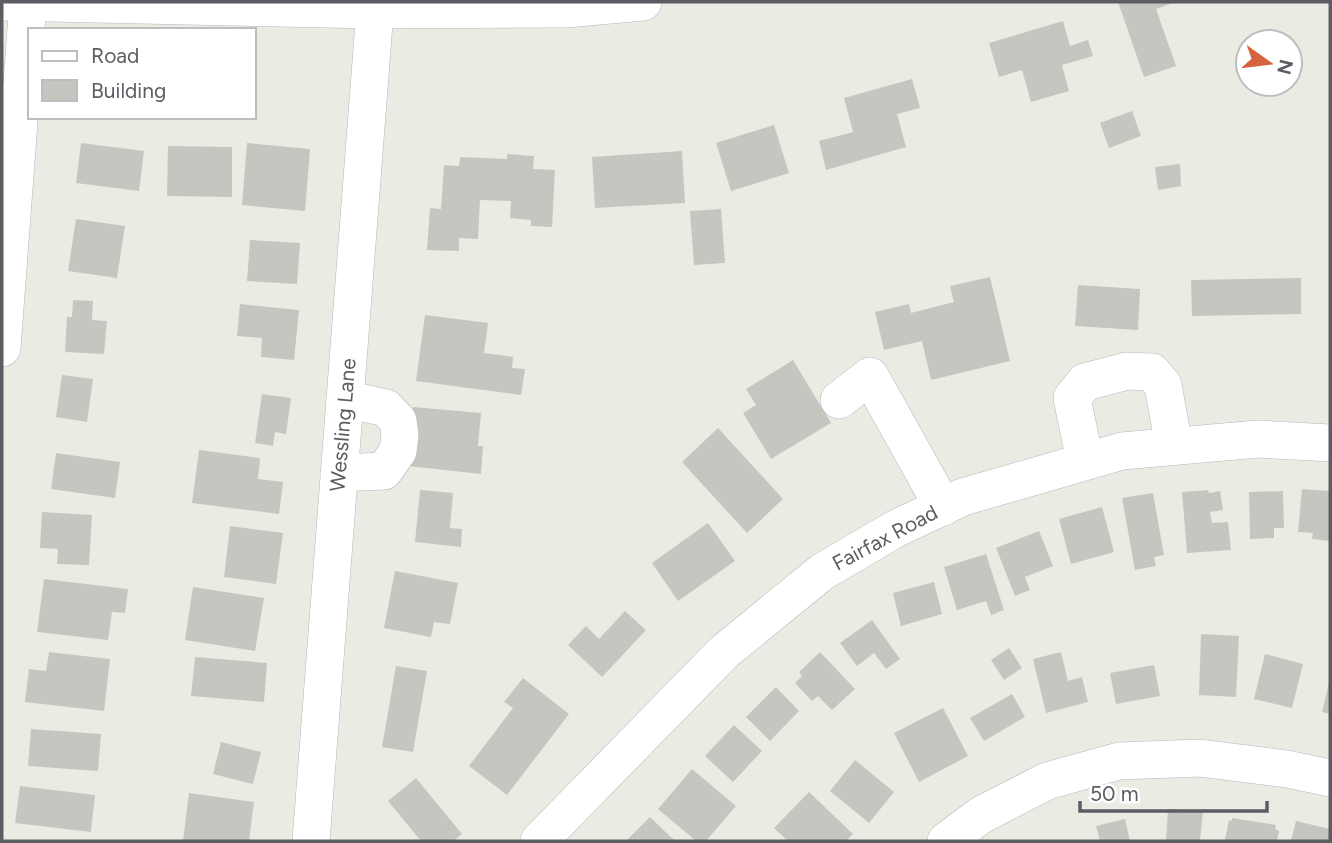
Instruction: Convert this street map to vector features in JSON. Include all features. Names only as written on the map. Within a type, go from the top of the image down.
[{"type":"street","points":[[2,2],[375,10],[566,9],[643,2]]},
{"type":"street","points":[[2,348],[28,2]]},
{"type":"street","name":"Wessling Lane","points":[[311,841],[375,10]]},
{"type":"street","points":[[1085,461],[1072,398],[1085,382],[1127,371],[1152,372],[1163,385],[1174,446]]},
{"type":"street","points":[[839,400],[870,376],[943,507]]},
{"type":"street","points":[[339,473],[384,471],[398,451],[400,435],[398,421],[386,408],[345,399]]},
{"type":"street","name":"Fairfax Road","points":[[539,841],[724,652],[822,572],[895,529],[963,498],[1122,450],[1258,439],[1330,443]]},
{"type":"street","points":[[946,841],[981,815],[1047,781],[1119,761],[1200,758],[1287,769],[1330,778]]},
{"type":"building","points":[[1118,2],[1175,2],[1156,9],[1176,66],[1144,77]]},
{"type":"building","points":[[1063,21],[1070,46],[1088,40],[1093,56],[1062,65],[1069,91],[1031,102],[1022,70],[999,77],[989,43]]},
{"type":"building","points":[[912,79],[920,108],[897,114],[906,147],[826,170],[819,141],[853,132],[844,98]]},
{"type":"building","points":[[1132,111],[1141,136],[1109,148],[1100,123]]},
{"type":"building","points":[[774,125],[789,173],[731,191],[716,143]]},
{"type":"building","points":[[81,143],[144,151],[139,191],[76,183]]},
{"type":"building","points":[[247,143],[310,149],[305,211],[242,205]]},
{"type":"building","points":[[168,146],[232,147],[232,197],[167,196]]},
{"type":"building","points":[[682,151],[685,203],[595,208],[592,157]]},
{"type":"building","points":[[507,154],[534,156],[533,169],[555,170],[552,227],[531,226],[531,220],[510,218],[511,201],[480,200],[478,239],[459,238],[459,251],[427,250],[430,208],[441,209],[444,165],[459,166],[460,157],[507,159]]},
{"type":"building","points":[[1180,164],[1181,186],[1158,190],[1155,167]]},
{"type":"building","points":[[721,209],[725,263],[694,265],[690,211]]},
{"type":"building","points":[[76,219],[125,226],[117,278],[68,271]]},
{"type":"building","points":[[250,240],[300,243],[297,284],[247,281]]},
{"type":"building","points":[[990,277],[1010,361],[931,380],[922,341],[884,350],[875,312],[909,304],[911,313],[954,302],[950,286]]},
{"type":"building","points":[[1301,278],[1301,314],[1192,316],[1191,280]]},
{"type":"building","points":[[1078,285],[1140,289],[1138,330],[1075,326]]},
{"type":"building","points":[[73,300],[93,301],[92,320],[107,321],[104,354],[65,352],[67,317],[72,317]]},
{"type":"building","points":[[240,304],[299,310],[294,360],[261,357],[262,338],[237,336]]},
{"type":"building","points":[[425,315],[488,323],[484,353],[513,357],[512,368],[525,369],[521,395],[416,381]]},
{"type":"building","points":[[793,360],[831,423],[771,459],[743,413],[756,405],[746,389]]},
{"type":"building","points":[[62,375],[93,379],[87,422],[56,417]]},
{"type":"building","points":[[262,394],[291,398],[286,434],[275,432],[273,446],[255,443]]},
{"type":"building","points":[[413,407],[481,413],[478,446],[483,446],[481,474],[408,466]]},
{"type":"building","points":[[718,428],[783,499],[747,533],[682,462]]},
{"type":"building","points":[[199,450],[260,458],[258,479],[283,482],[279,514],[192,503]]},
{"type":"building","points":[[56,453],[120,462],[115,498],[51,489]]},
{"type":"building","points":[[1302,489],[1330,491],[1330,541],[1312,539],[1313,533],[1298,532]]},
{"type":"building","points":[[420,490],[453,493],[450,528],[462,529],[461,547],[415,542]]},
{"type":"building","points":[[1208,490],[1209,493],[1220,491],[1223,510],[1210,512],[1212,523],[1228,522],[1231,550],[1187,553],[1182,492]]},
{"type":"building","points":[[1283,491],[1284,528],[1274,528],[1274,538],[1250,539],[1249,492]]},
{"type":"building","points":[[1153,493],[1164,555],[1154,557],[1156,566],[1135,570],[1122,498]]},
{"type":"building","points":[[1102,507],[1114,552],[1071,564],[1059,519]]},
{"type":"building","points":[[42,512],[92,515],[89,565],[57,564],[58,549],[40,548]]},
{"type":"building","points":[[708,523],[735,561],[678,601],[652,563]]},
{"type":"building","points":[[230,526],[283,533],[276,584],[224,577]]},
{"type":"building","points":[[1039,531],[1053,566],[1025,577],[1030,590],[1015,596],[996,548]]},
{"type":"building","points":[[986,554],[1004,610],[991,615],[986,601],[957,610],[944,567]]},
{"type":"building","points":[[395,571],[458,583],[450,624],[434,622],[431,637],[384,628]]},
{"type":"building","points":[[44,579],[128,589],[125,613],[112,612],[108,640],[37,632]]},
{"type":"building","points":[[934,582],[942,614],[901,626],[893,593]]},
{"type":"building","points":[[193,587],[264,598],[255,651],[185,640]]},
{"type":"building","points":[[625,611],[646,630],[602,677],[568,645],[586,626],[599,639]]},
{"type":"building","points":[[872,620],[900,659],[886,669],[874,653],[857,666],[840,643]]},
{"type":"building","points":[[1201,634],[1239,636],[1236,697],[1199,695]]},
{"type":"building","points":[[1009,648],[1022,668],[1004,680],[991,660]]},
{"type":"building","points":[[49,652],[110,659],[104,711],[25,702],[29,669],[46,671]]},
{"type":"building","points":[[820,652],[855,689],[832,710],[818,696],[812,701],[795,683],[802,676],[799,672]]},
{"type":"building","points":[[1061,652],[1068,681],[1082,677],[1088,702],[1046,713],[1033,659]]},
{"type":"building","points":[[1265,654],[1303,664],[1292,708],[1254,699]]},
{"type":"building","points":[[195,657],[267,663],[264,702],[191,696]]},
{"type":"building","points":[[1154,665],[1160,696],[1116,704],[1110,673]]},
{"type":"building","points":[[396,666],[427,671],[413,752],[382,747]]},
{"type":"building","points":[[523,678],[569,714],[507,795],[469,766],[513,708],[504,702]]},
{"type":"building","points":[[1330,683],[1330,714],[1322,712]]},
{"type":"building","points":[[776,687],[799,711],[770,741],[746,717]]},
{"type":"building","points":[[1012,694],[1025,717],[984,741],[970,718]]},
{"type":"building","points":[[943,708],[968,756],[919,782],[894,733]]},
{"type":"building","points":[[734,725],[762,751],[733,782],[705,756]]},
{"type":"building","points":[[31,729],[101,734],[98,771],[28,766]]},
{"type":"building","points":[[221,742],[261,752],[253,784],[213,774]]},
{"type":"building","points":[[855,760],[894,792],[869,823],[830,791]]},
{"type":"building","points":[[692,769],[736,806],[706,841],[696,841],[658,809]]},
{"type":"building","points":[[416,778],[462,834],[453,841],[421,841],[388,801]]},
{"type":"building","points":[[20,786],[95,795],[91,832],[15,823]]},
{"type":"building","points":[[809,792],[853,834],[846,841],[788,841],[774,828]]},
{"type":"building","points":[[189,793],[254,802],[249,841],[183,841]]},
{"type":"building","points":[[1168,809],[1203,811],[1200,841],[1166,841]]},
{"type":"building","points":[[650,817],[675,841],[626,841]]},
{"type":"building","points":[[1232,818],[1276,825],[1275,829],[1279,831],[1277,841],[1225,840],[1229,820],[1232,821]]},
{"type":"building","points":[[1125,819],[1130,841],[1100,841],[1096,826]]},
{"type":"building","points":[[1296,821],[1330,829],[1330,841],[1291,841]]}]
